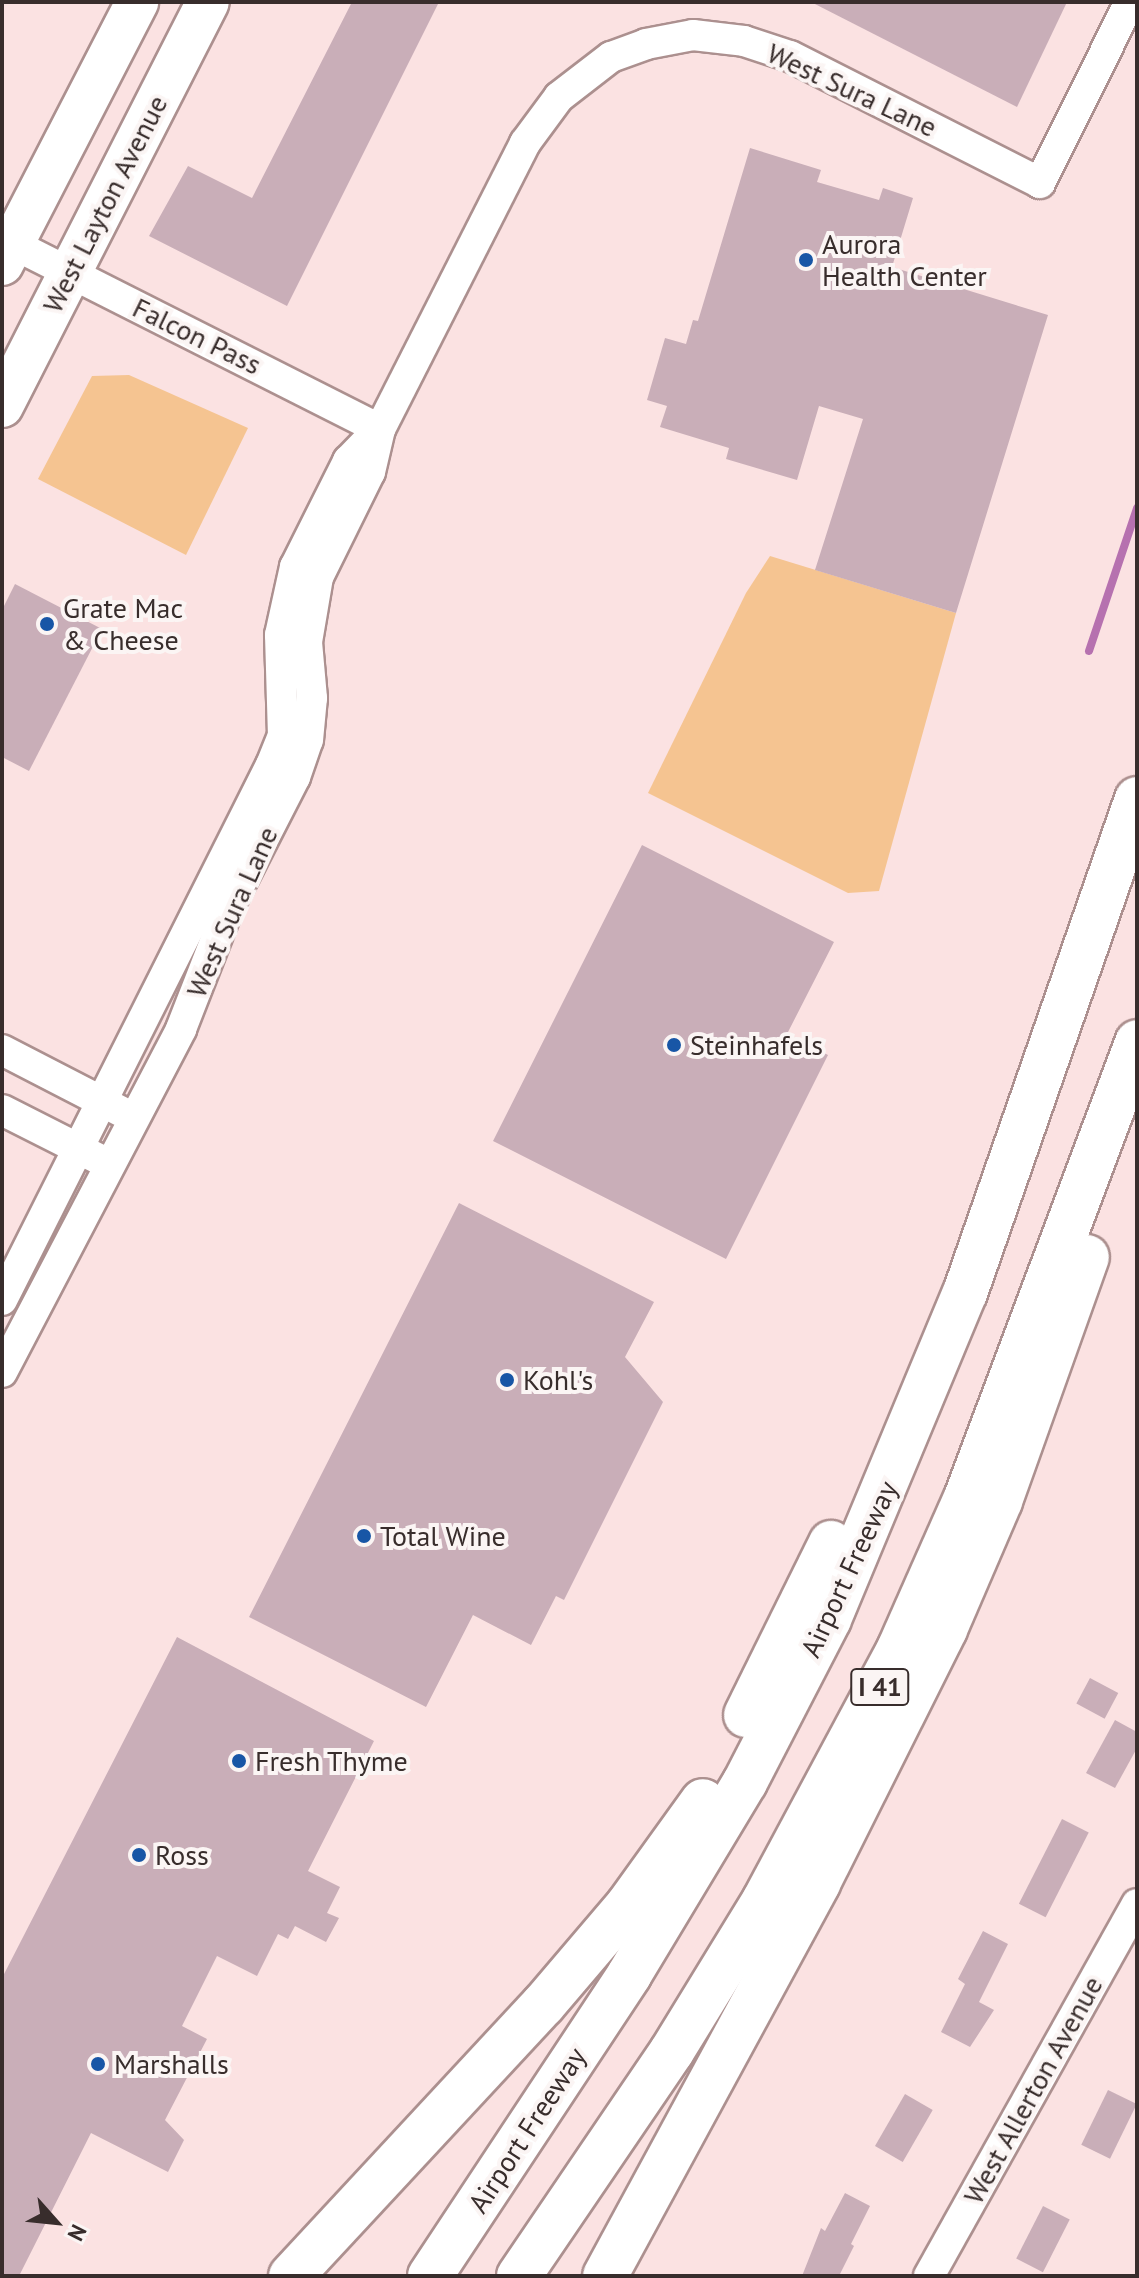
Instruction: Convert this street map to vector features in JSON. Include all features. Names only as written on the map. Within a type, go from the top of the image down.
[{"type":"highway","name":"Airport Freeway","points":[[430,2276],[629,1975],[745,1782],[829,1619],[903,1451],[965,1293],[1137,799]]},
{"type":"highway","points":[[605,2276],[875,1775],[1000,1501],[1090,1249],[1136,1044]]},
{"type":"highway","name":"I 41","points":[[519,2276],[672,2051],[765,1899],[899,1649],[966,1498],[1136,1044]]},
{"type":"highway","points":[[291,2276],[543,2005],[628,1905],[702,1803],[854,1498],[903,1451]]},
{"type":"main road","points":[[7,254],[137,2]]},
{"type":"main road","name":"West Layton Avenue","points":[[2,406],[208,2]]},
{"type":"street","name":"West Sura Lane","points":[[2,1372],[181,1029],[229,906],[295,777],[308,740],[312,698],[307,642],[318,577],[370,472],[380,429],[525,143],[559,97],[611,57],[693,35],[744,41],[790,56],[1040,183],[1130,2]]},
{"type":"street","name":"Falcon Pass","points":[[7,254],[70,272],[380,429]]},
{"type":"street","name":"West Sura Lane","points":[[2,1300],[271,765],[283,736],[280,635],[295,567],[348,461],[380,429]]},
{"type":"street","points":[[2,1050],[133,1118]]},
{"type":"street","points":[[2,1110],[108,1164]]},
{"type":"street","name":"West Allerton Avenue","points":[[929,2276],[1137,1904]]},
{"type":"shaded area","points":[[129,375],[248,428],[186,555],[38,479],[92,376]]},
{"type":"shaded area","points":[[770,556],[956,613],[879,891],[848,893],[648,793],[746,593]]},
{"type":"building","points":[[352,2],[439,2],[287,306],[149,236],[188,166],[252,198]]},
{"type":"building","points":[[811,2],[1067,2],[1017,107]]},
{"type":"building","points":[[750,148],[821,170],[817,182],[879,200],[883,188],[913,198],[892,267],[1048,315],[956,613],[815,570],[863,419],[819,406],[797,480],[726,459],[729,448],[660,427],[667,406],[647,400],[665,338],[686,344],[693,320],[698,321]]},
{"type":"building","points":[[15,584],[102,629],[29,771],[2,757],[2,610]]},
{"type":"building","name":"Steinhafels","points":[[642,845],[834,942],[787,1034],[828,1055],[726,1259],[493,1141]]},
{"type":"building","name":"Kohl's","points":[[459,1203],[654,1302],[625,1357],[663,1402],[564,1600],[556,1596],[531,1645],[473,1615],[426,1707],[249,1617]]},
{"type":"building","points":[[177,1637],[374,1741],[308,1871],[340,1887],[327,1913],[339,1918],[326,1942],[295,1926],[288,1939],[278,1934],[257,1976],[217,1956],[182,2026],[207,2039],[165,2120],[184,2140],[168,2172],[91,2133],[19,2276],[2,2276],[2,1978]]},
{"type":"building","points":[[1090,1678],[1118,1693],[1105,1719],[1076,1704]]},
{"type":"building","points":[[1115,1720],[1137,1732],[1137,1748],[1115,1788],[1086,1773]]},
{"type":"building","points":[[1062,1819],[1089,1833],[1046,1917],[1019,1904]]},
{"type":"building","points":[[983,1931],[1008,1944],[979,2002],[994,2010],[970,2047],[941,2032],[965,1984],[958,1979]]},
{"type":"building","points":[[1108,2090],[1137,2104],[1110,2159],[1081,2145]]},
{"type":"building","points":[[905,2094],[933,2110],[903,2162],[875,2146]]},
{"type":"building","points":[[845,2193],[870,2206],[839,2276],[802,2276],[821,2228],[825,2231]]},
{"type":"building","points":[[1043,2206],[1070,2220],[1043,2272],[1016,2259]]},
{"type":"waterway","points":[[1089,651],[1137,508]]},
{"type":"place","name":"Aurora Health Center","points":[[806,260]]},
{"type":"place","name":"Grate Mac & Cheese","points":[[47,624]]},
{"type":"place","name":"Steinhafels","points":[[674,1045]]},
{"type":"place","name":"Kohl's","points":[[507,1380]]},
{"type":"place","name":"Total Wine","points":[[364,1536]]},
{"type":"place","name":"Fresh Thyme","points":[[239,1761]]},
{"type":"place","name":"Ross","points":[[139,1855]]},
{"type":"place","name":"Marshalls","points":[[98,2064]]}]
